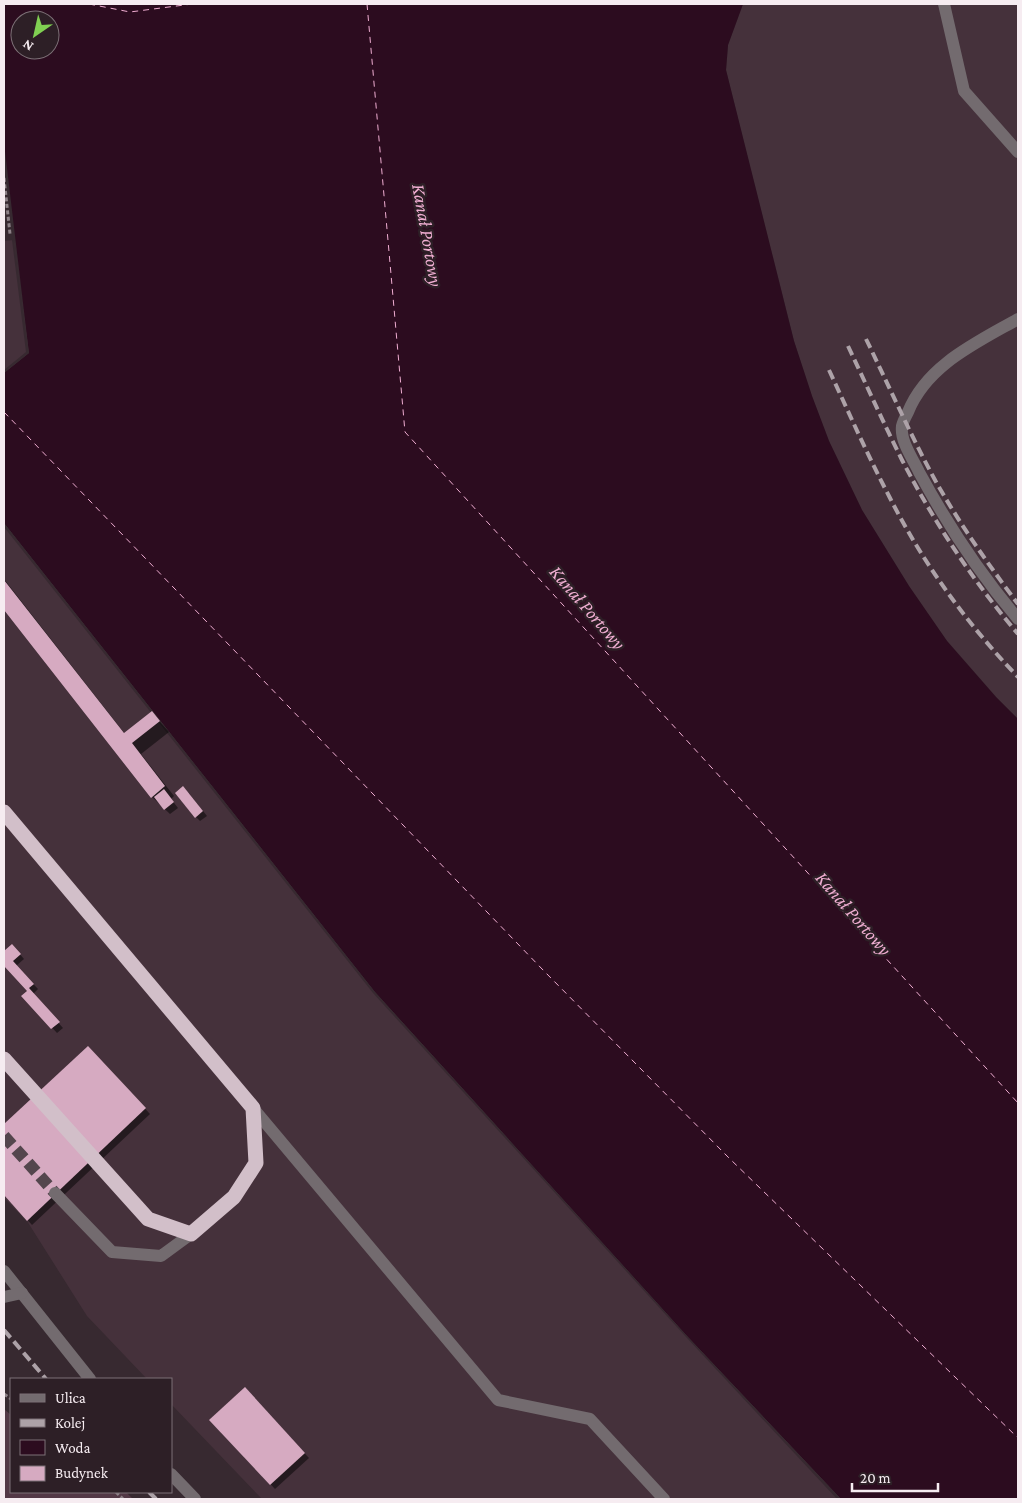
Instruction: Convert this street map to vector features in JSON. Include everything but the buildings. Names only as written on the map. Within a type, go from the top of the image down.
[{"type":"highway","points":[[4,812],[252,1108],[256,1164],[234,1197],[191,1234],[148,1219],[4,1059]]},
{"type":"lane","points":[[944,4],[964,91],[1018,152]]},
{"type":"lane","points":[[1018,319],[947,361],[926,382],[912,400],[902,427],[905,445],[936,504],[971,559],[1018,619]]},
{"type":"lane","points":[[252,1108],[498,1400],[590,1419],[664,1499]]},
{"type":"lane","points":[[55,1193],[112,1252],[161,1256],[191,1234]]},
{"type":"lane","points":[[4,1271],[89,1378]]},
{"type":"lane","points":[[4,1298],[22,1293]]},
{"type":"lane","points":[[172,1475],[195,1499]]},
{"type":"path","points":[[4,178],[6,215],[10,234]]},
{"type":"shaded area","points":[[743,4],[1018,4],[1018,719],[947,641],[909,586],[862,510],[829,441],[794,341],[726,70],[728,45]]},
{"type":"shaded area","points":[[14,240],[29,353],[4,373],[4,241]]},
{"type":"shaded area","points":[[4,523],[375,992],[841,1499],[262,1499],[172,1405],[172,1378],[146,1378],[87,1316],[27,1221],[4,1198]]},
{"type":"shaded area","points":[[4,1409],[10,1414],[10,1493],[127,1493],[133,1499],[4,1499]]},
{"type":"water","name":"Kanał Portowy","points":[[4,4],[743,4],[728,45],[726,70],[794,341],[829,441],[862,510],[909,586],[947,641],[1018,719],[1018,1499],[841,1499],[687,1336],[375,992],[4,523],[4,373],[29,353],[4,143]]},
{"type":"pier","points":[[12,240],[14,240],[29,353],[4,373],[4,370],[26,352]]},
{"type":"pier","points":[[4,523],[375,992],[687,1336],[841,1499],[837,1499],[686,1337],[373,993],[4,527]]},
{"type":"ferry route","points":[[89,4],[130,12],[192,4]]},
{"type":"ferry route","points":[[367,4],[405,432],[1018,1103]]},
{"type":"ferry route","points":[[4,412],[544,971],[729,1158],[1018,1438]]},
{"type":"tunnel","points":[[4,1136],[55,1193]]},
{"type":"railway","points":[[866,339],[935,480],[974,543],[1018,604]]},
{"type":"railway","points":[[848,346],[902,460],[927,506],[970,572],[1018,634]]},
{"type":"railway","points":[[829,370],[882,482],[917,546],[947,592],[981,636],[1018,677]]},
{"type":"railway","points":[[4,1330],[45,1378]]},
{"type":"railway","points":[[150,1493],[156,1499]]}]
